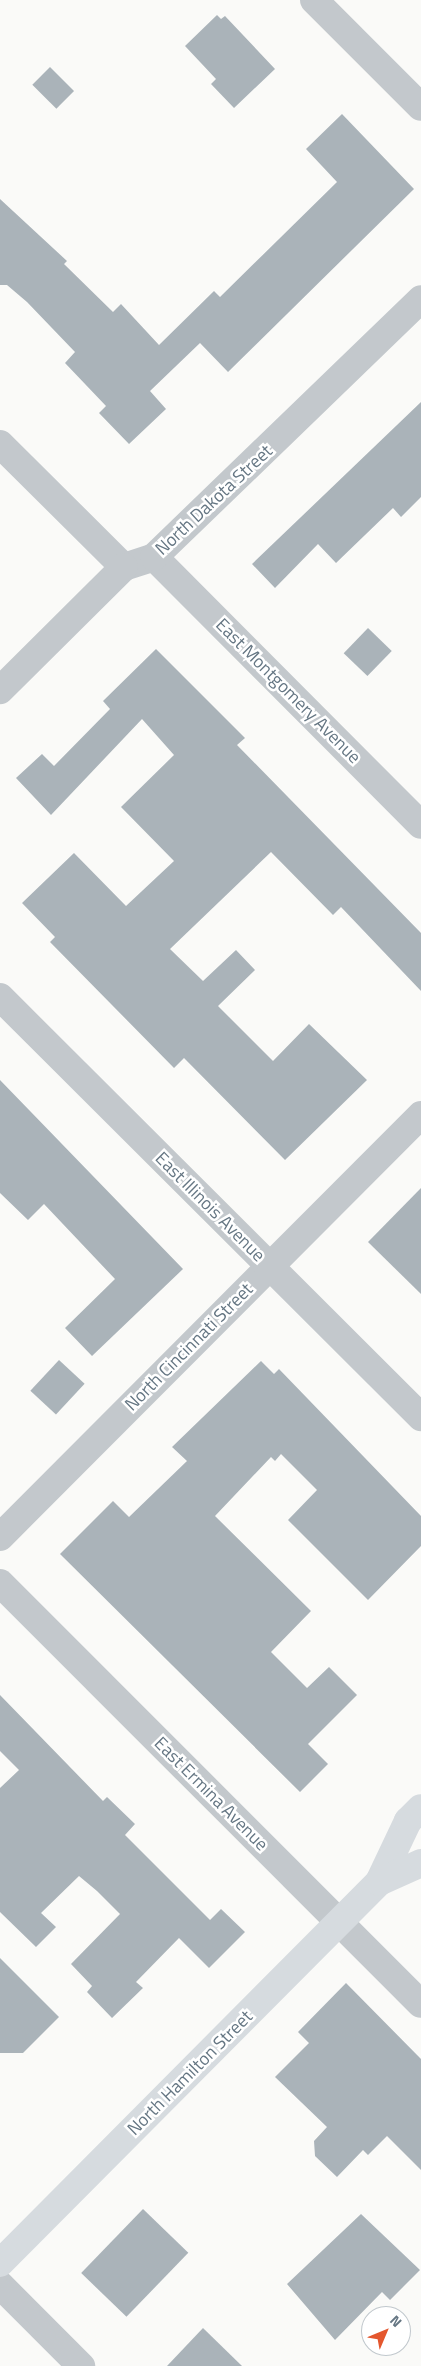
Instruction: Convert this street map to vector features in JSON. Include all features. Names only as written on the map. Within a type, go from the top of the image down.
[{"type":"main road","name":"North Hamilton Street","points":[[379,1882],[408,1821],[421,1808]]},
{"type":"main road","name":"North Hamilton Street","points":[[0,2263],[379,1882],[421,1863]]},
{"type":"street","points":[[314,0],[421,107]]},
{"type":"street","name":"North Dakota Street","points":[[0,690],[124,567],[154,557],[421,299]]},
{"type":"street","points":[[0,444],[124,567]]},
{"type":"street","name":"East Montgomery Avenue","points":[[154,557],[421,825]]},
{"type":"street","name":"East Illinois Avenue","points":[[0,997],[421,1417]]},
{"type":"street","name":"North Cincinnati Street","points":[[0,1537],[421,1115]]},
{"type":"street","name":"East Ermina Avenue","points":[[0,1583],[421,2004]]},
{"type":"street","points":[[0,2285],[81,2366]]},
{"type":"building","points":[[217,15],[221,19],[225,16],[275,69],[234,108],[211,84],[216,79],[185,46]]},
{"type":"building","points":[[50,67],[74,91],[56,109],[32,85]]},
{"type":"building","points":[[342,114],[414,189],[228,372],[200,343],[150,391],[166,409],[129,444],[99,413],[106,406],[65,363],[75,352],[27,302],[7,285],[0,285],[0,199],[67,261],[64,264],[113,312],[121,304],[159,345],[214,291],[220,297],[337,182],[306,149]]},
{"type":"building","points":[[421,402],[421,497],[401,517],[393,508],[336,563],[318,544],[275,588],[252,564]]},
{"type":"building","points":[[368,628],[392,651],[367,676],[344,653]]},
{"type":"building","points":[[156,649],[245,738],[237,745],[421,933],[421,991],[341,907],[333,915],[271,852],[170,949],[203,981],[236,950],[255,970],[218,1006],[273,1061],[309,1024],[367,1080],[285,1160],[184,1058],[174,1068],[50,942],[55,937],[22,903],[74,853],[126,906],[174,861],[121,807],[174,755],[142,719],[51,815],[16,778],[42,754],[54,766],[110,709],[103,701]]},
{"type":"building","points":[[0,1080],[183,1269],[92,1356],[65,1328],[115,1279],[44,1204],[28,1220],[0,1193]]},
{"type":"building","points":[[421,1188],[421,1294],[368,1242]]},
{"type":"building","points":[[59,1360],[85,1384],[56,1415],[30,1391]]},
{"type":"building","points":[[261,1361],[274,1374],[279,1369],[421,1516],[421,1546],[368,1600],[288,1520],[317,1490],[281,1454],[275,1461],[271,1457],[215,1516],[311,1611],[271,1652],[307,1688],[329,1667],[357,1695],[308,1744],[328,1764],[300,1792],[60,1554],[113,1501],[129,1517],[187,1461],[172,1447]]},
{"type":"building","points":[[0,1695],[103,1801],[107,1797],[135,1824],[125,1835],[210,1920],[221,1909],[245,1932],[209,1968],[179,1938],[136,1982],[143,1988],[112,2018],[87,1992],[92,1986],[71,1964],[120,1914],[97,1891],[79,1876],[41,1913],[56,1927],[36,1947],[0,1912],[0,1788],[19,1770],[0,1751]]},
{"type":"building","points":[[0,1958],[59,2017],[23,2053],[0,2053]]},
{"type":"building","points":[[346,1983],[421,2059],[421,2170],[387,2136],[368,2155],[363,2150],[337,2177],[315,2156],[314,2141],[327,2127],[275,2077],[309,2043],[298,2032]]},
{"type":"building","points":[[143,2209],[188,2253],[126,2317],[81,2273]]},
{"type":"building","points":[[361,2214],[420,2270],[390,2300],[382,2292],[368,2306],[361,2306],[361,2313],[335,2340],[287,2284]]},
{"type":"building","points":[[203,2328],[242,2366],[167,2366]]}]
